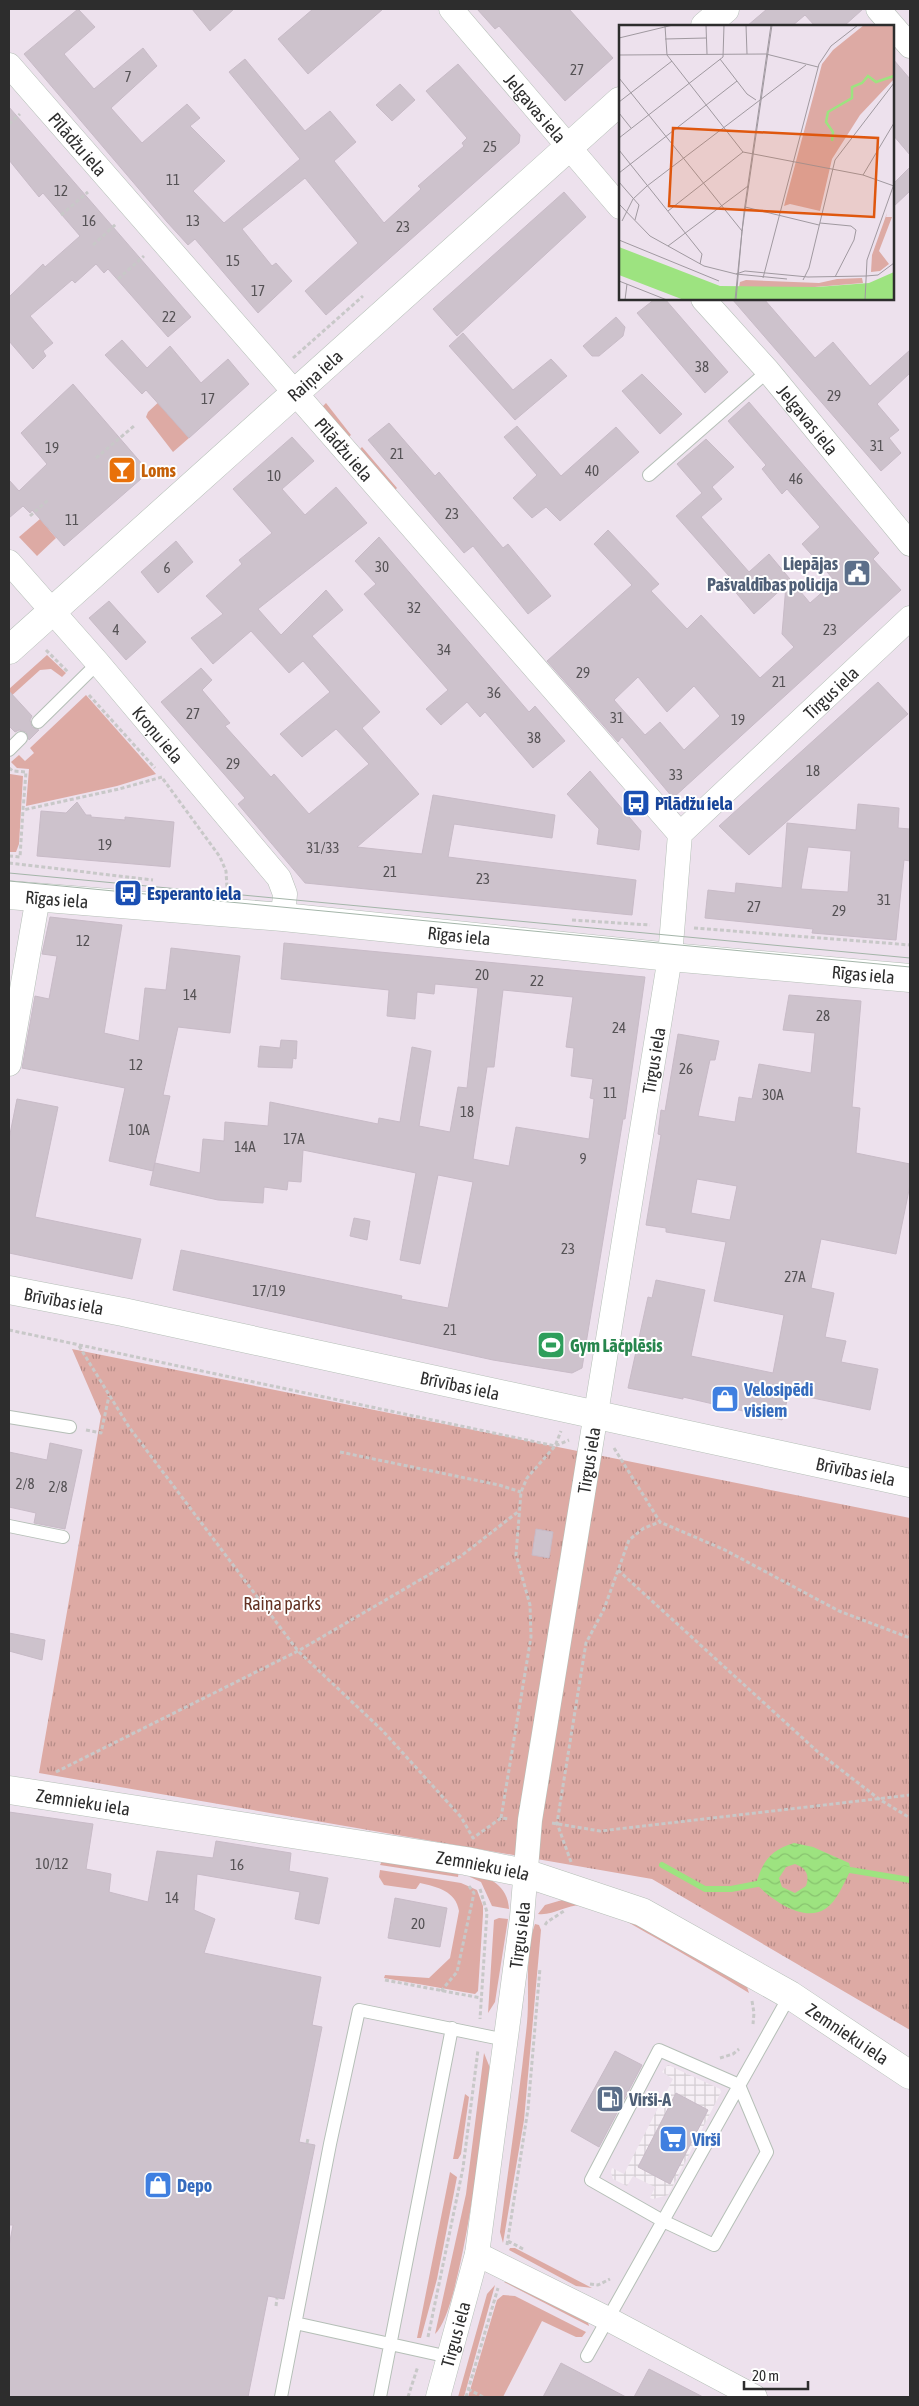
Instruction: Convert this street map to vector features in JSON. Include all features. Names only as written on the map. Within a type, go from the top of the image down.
[{"type":"main road","points":[[706,25],[724,9]]},
{"type":"main road","name":"Raiņa iela","points":[[9,650],[619,102]]},
{"type":"main road","name":"Rīgas iela","points":[[9,895],[284,918],[670,957],[910,978]]},
{"type":"main road","name":"Brīvības iela","points":[[9,1290],[123,1312],[910,1483]]},
{"type":"main road","name":"Zemnieku iela","points":[[9,1790],[466,1861],[525,1873],[642,1912],[790,1995],[910,2075]]},
{"type":"street","name":"Jelgavas iela","points":[[451,9],[619,206]]},
{"type":"street","points":[[878,9],[892,25]]},
{"type":"street","points":[[894,28],[910,46]]},
{"type":"street","name":"Pīlādžu iela","points":[[9,65],[680,834]]},
{"type":"street","name":"Jelgavas iela","points":[[704,300],[768,371],[910,544]]},
{"type":"street","name":"Kroņu iela","points":[[9,562],[98,662],[279,878],[285,894],[284,918]]},
{"type":"street","name":"Tirgus iela","points":[[438,2397],[477,2254],[506,2040],[530,1820],[602,1444],[596,1414],[670,957],[680,834],[910,618]]},
{"type":"street","points":[[9,1064],[38,897]]},
{"type":"street","points":[[477,2254],[608,2319],[755,2397]]},
{"type":"lane","points":[[649,475],[768,371]]},
{"type":"lane","points":[[38,722],[98,662]]},
{"type":"lane","points":[[9,750],[21,738]]},
{"type":"lane","points":[[9,1417],[70,1427]]},
{"type":"lane","points":[[9,1526],[63,1537]]},
{"type":"lane","points":[[587,2356],[790,1995]]},
{"type":"lane","points":[[281,2397],[330,2144],[359,2010],[506,2040]]},
{"type":"lane","points":[[380,2397],[452,2028]]},
{"type":"lane","points":[[659,2050],[739,2085],[767,2152],[714,2245],[663,2221],[591,2180],[659,2050]]},
{"type":"lane","points":[[296,2323],[449,2357]]},
{"type":"path","points":[[9,124],[20,114]]},
{"type":"path","points":[[61,215],[88,192]]},
{"type":"path","points":[[93,245],[116,224]]},
{"type":"path","points":[[118,279],[144,256]]},
{"type":"path","points":[[96,458],[134,426]]},
{"type":"path","points":[[30,516],[48,500]]},
{"type":"path","points":[[45,649],[78,682],[162,777],[220,857],[226,871],[227,888]]},
{"type":"path","points":[[9,768],[13,771],[26,772],[20,857],[9,856]]},
{"type":"path","points":[[23,810],[119,789],[162,777]]},
{"type":"path","points":[[9,863],[157,880]]},
{"type":"path","points":[[217,887],[236,889]]},
{"type":"path","points":[[564,920],[910,946]]},
{"type":"path","points":[[9,1330],[555,1446]]},
{"type":"path","points":[[79,1346],[129,1427],[298,1651],[382,1730],[462,1817],[473,1838],[501,1818],[557,1823],[600,1831],[910,1795]]},
{"type":"path","points":[[70,1427],[102,1433],[109,1395]]},
{"type":"path","points":[[555,1446],[567,1409]]},
{"type":"path","points":[[501,1818],[531,1637],[530,1605],[516,1555],[521,1492],[526,1478],[555,1446],[567,1440],[602,1444],[660,1522],[725,1550],[839,1611],[910,1638]]},
{"type":"path","points":[[340,1452],[498,1484],[521,1492]]},
{"type":"path","points":[[52,1774],[298,1651],[461,1556],[519,1511]]},
{"type":"path","points":[[579,1866],[571,1862],[557,1823],[586,1643],[604,1609],[629,1540],[644,1528],[660,1522]]},
{"type":"path","points":[[618,1570],[818,1752],[879,1799],[910,1818]]},
{"type":"path","points":[[441,1991],[457,1972],[474,1893],[464,1878]]},
{"type":"path","points":[[408,2397],[415,2371],[425,2352],[463,2168],[480,2034],[487,1912],[478,1884]]},
{"type":"path","points":[[544,1928],[546,1922],[568,1910]]},
{"type":"path","points":[[466,2397],[497,2292],[508,2241],[528,2109],[541,1960]]},
{"type":"path","points":[[385,1980],[481,1998]]},
{"type":"path","points":[[748,1995],[754,2013],[751,2028]]},
{"type":"path","points":[[716,2058],[733,2054],[740,2048]]},
{"type":"path","points":[[508,2241],[531,2254]]},
{"type":"path","points":[[581,2280],[598,2285],[613,2276]]},
{"type":"path","points":[[276,2306],[277,2298]]},
{"type":"path","points":[[468,2389],[483,2397]]},
{"type":"green space","points":[[176,386],[167,413],[189,438],[173,452],[146,417],[148,412]]},
{"type":"green space","points":[[326,403],[351,435],[345,440],[320,409]]},
{"type":"green space","points":[[362,447],[397,488],[391,494],[357,452]]},
{"type":"green space","points":[[40,519],[56,538],[37,556],[19,537]]},
{"type":"green space","points":[[47,655],[66,673],[62,677],[51,669],[40,670],[9,698],[9,689]]},
{"type":"green space","points":[[86,695],[156,774],[117,786],[26,806],[29,769],[17,768],[11,762],[19,755],[25,761],[34,753],[30,748]]},
{"type":"green space","points":[[10,774],[23,776],[19,844],[16,852],[9,852]]},
{"type":"green space","name":"Raiņa parks","points":[[72,1349],[910,1518],[910,2030],[652,1879],[39,1773],[101,1416]]},
{"type":"green space","points":[[383,1859],[459,1870],[458,1877],[380,1865]]},
{"type":"green space","points":[[380,1870],[461,1883],[477,1890],[483,1906],[483,1914],[478,1991],[475,1994],[384,1978],[385,1975],[429,1978],[450,1958],[459,1911],[457,1904],[450,1894],[439,1888],[420,1883],[416,1889],[384,1885],[379,1877]]},
{"type":"green space","points":[[470,1870],[484,1876],[501,1888],[508,1901],[509,1909],[492,1906],[481,1882],[470,1877]]},
{"type":"green space","points":[[569,1898],[619,1915],[675,1944],[747,1987],[749,1993],[623,1919],[598,1908],[576,1905],[551,1913],[538,1914],[545,1905]]},
{"type":"green space","points":[[499,1918],[508,1919],[495,2002],[488,2013],[494,1920]]},
{"type":"green space","points":[[535,1924],[539,1925],[541,1930],[524,2120],[503,2243],[500,2232],[524,2049],[528,2011],[528,1960]]},
{"type":"green space","points":[[484,2053],[490,2068],[471,2209],[454,2289],[445,2318],[435,2334],[466,2194]]},
{"type":"green space","points":[[465,2094],[469,2097],[461,2154],[458,2159],[453,2159]]},
{"type":"green space","points":[[450,2172],[457,2177],[437,2279],[421,2338],[417,2338]]},
{"type":"green space","points":[[510,2248],[515,2248],[592,2288],[576,2286],[509,2250]]},
{"type":"green space","points":[[511,2281],[588,2322],[589,2326],[504,2282]]},
{"type":"green space","points":[[495,2285],[464,2397],[458,2397],[487,2294]]},
{"type":"green space","points":[[503,2295],[515,2296],[586,2332],[582,2337],[576,2337],[542,2321],[503,2397],[468,2397],[497,2300]]},
{"type":"shaded area","points":[[668,2065],[720,2089],[721,2092],[697,2139],[694,2137],[708,2110],[676,2094],[639,2167],[670,2184],[692,2141],[695,2143],[668,2195],[653,2199],[650,2198],[655,2187],[633,2176],[627,2186],[613,2179],[611,2172],[612,2168],[624,2174],[673,2079],[662,2072]]},
{"type":"water","points":[[794,1843],[813,1847],[849,1863],[851,1870],[843,1886],[837,1897],[825,1909],[816,1913],[797,1911],[779,1902],[756,1884],[765,1862],[779,1849]],"holes":[[[795,1864],[806,1872],[808,1878],[806,1886],[795,1893],[782,1887],[779,1878],[786,1867]]]},
{"type":"building","points":[[78,9],[95,27],[64,54],[94,89],[143,48],[157,66],[111,108],[142,143],[187,104],[200,118],[190,126],[225,161],[193,191],[224,223],[300,159],[229,72],[245,59],[305,131],[330,111],[356,142],[334,161],[384,223],[421,189],[418,186],[464,146],[462,143],[467,138],[426,91],[458,64],[520,135],[519,143],[326,315],[305,291],[358,243],[305,178],[242,229],[272,266],[276,263],[292,281],[258,313],[195,239],[188,245],[167,222],[24,54]]},
{"type":"building","points":[[192,9],[234,9],[210,31]]},
{"type":"building","points":[[313,9],[383,9],[308,74],[278,39]]},
{"type":"building","points":[[477,9],[569,9],[613,58],[565,101],[499,26],[495,29]]},
{"type":"building","points":[[767,9],[863,9],[845,25],[814,25],[805,15],[793,25],[748,25]]},
{"type":"building","points":[[894,60],[910,79],[910,155],[894,136]]},
{"type":"building","points":[[400,84],[415,100],[392,121],[376,105]]},
{"type":"building","points":[[9,107],[191,317],[168,337],[108,269],[104,273],[96,264],[75,283],[72,280],[30,316],[53,343],[43,351],[46,356],[33,369],[9,341],[9,297],[43,264],[45,267],[80,236],[43,193],[39,197],[9,160]]},
{"type":"building","points":[[910,167],[910,191],[894,206],[894,183]]},
{"type":"building","points":[[564,192],[586,217],[457,336],[433,309]]},
{"type":"building","points":[[654,300],[666,300],[728,372],[705,393],[637,313]]},
{"type":"building","points":[[733,300],[765,300],[815,358],[833,342],[870,386],[910,350],[910,373],[877,404],[899,430],[889,438],[901,453],[881,471]]},
{"type":"building","points":[[616,317],[625,327],[623,336],[599,356],[592,356],[583,346]]},
{"type":"building","points":[[463,333],[513,390],[551,359],[567,376],[515,420],[449,346]]},
{"type":"building","points":[[122,340],[147,368],[170,346],[201,383],[228,359],[249,384],[189,438],[146,390],[142,394],[105,355]]},
{"type":"building","points":[[642,374],[682,414],[660,434],[622,391]]},
{"type":"building","points":[[73,384],[149,472],[64,546],[32,510],[30,513],[23,506],[9,518],[9,480],[19,491],[47,464],[21,433]]},
{"type":"building","points":[[749,402],[879,553],[873,559],[901,590],[673,798],[622,737],[618,742],[547,661],[632,585],[594,544],[608,530],[659,584],[651,591],[687,629],[701,615],[760,678],[794,647],[782,634],[786,585],[754,614],[732,588],[736,584],[676,516],[702,493],[677,464],[706,439],[734,467],[712,487],[722,499],[701,517],[749,572],[769,554],[810,603],[835,581],[802,544],[820,527],[787,489],[782,494],[762,469],[766,465],[728,421]],"holes":[[[638,677],[667,712],[694,686],[720,716],[684,750],[660,722],[645,735],[614,700]]]},
{"type":"building","points":[[389,423],[435,476],[439,472],[503,548],[508,544],[551,596],[528,614],[473,546],[464,553],[368,440]]},
{"type":"building","points":[[517,426],[561,476],[616,427],[639,452],[560,521],[546,507],[532,518],[513,498],[537,475],[504,437]]},
{"type":"building","points":[[292,437],[314,461],[282,489],[305,515],[336,487],[367,523],[258,609],[281,635],[326,590],[343,610],[312,636],[380,712],[362,728],[419,794],[357,847],[422,854],[433,795],[555,815],[552,838],[454,824],[448,857],[636,880],[632,915],[305,883],[238,804],[245,798],[161,702],[201,668],[212,680],[202,690],[230,723],[225,726],[271,777],[274,774],[309,814],[369,764],[336,729],[302,757],[280,734],[330,692],[303,661],[289,673],[251,631],[213,664],[191,638],[223,614],[206,596],[242,564],[239,560],[272,533],[233,489]]},
{"type":"building","points":[[379,537],[529,712],[535,706],[565,741],[533,768],[485,712],[480,717],[467,702],[441,725],[426,709],[448,690],[364,594],[376,584],[355,561]]},
{"type":"building","points":[[176,541],[193,562],[158,593],[141,572]]},
{"type":"building","points":[[109,601],[146,642],[126,660],[89,618]]},
{"type":"building","points":[[878,682],[908,714],[749,855],[719,826]]},
{"type":"building","points":[[9,691],[32,716],[30,720],[32,727],[39,730],[29,740],[26,732],[19,730],[15,732],[9,726]]},
{"type":"building","points":[[590,771],[641,831],[639,850],[597,844],[599,829],[567,794]]},
{"type":"building","points":[[77,802],[86,815],[91,815],[91,817],[125,820],[125,817],[174,822],[170,867],[37,856],[41,811],[66,813]]},
{"type":"building","points":[[858,804],[899,808],[898,828],[910,829],[910,861],[904,860],[896,940],[812,933],[813,929],[705,918],[708,890],[735,893],[736,883],[782,888],[787,823],[856,830]],"holes":[[[808,847],[851,851],[848,892],[801,889]]]},
{"type":"building","points":[[50,917],[122,925],[104,1033],[139,1041],[145,988],[166,990],[171,948],[240,956],[230,1033],[178,1027],[163,1095],[170,1096],[153,1171],[109,1161],[125,1088],[22,1068],[35,996],[49,999],[57,956],[42,954]]},
{"type":"building","points":[[284,943],[645,977],[625,1119],[623,1119],[582,1368],[572,1373],[493,1360],[173,1290],[181,1250],[402,1296],[401,1299],[448,1308],[473,1182],[438,1175],[420,1264],[400,1260],[416,1173],[303,1150],[301,1182],[288,1181],[287,1190],[264,1187],[263,1203],[218,1200],[150,1185],[155,1163],[200,1173],[203,1139],[224,1141],[225,1122],[268,1126],[270,1102],[378,1124],[379,1118],[400,1122],[412,1047],[431,1051],[419,1126],[450,1132],[458,1087],[467,1088],[478,988],[435,984],[434,994],[417,992],[415,1019],[387,1016],[389,990],[281,979]],"holes":[[[503,990],[573,997],[566,1047],[574,1048],[571,1076],[593,1079],[590,1098],[594,1099],[589,1139],[516,1127],[509,1166],[473,1159],[487,1067],[494,1067]]]},
{"type":"building","points":[[789,995],[861,1001],[852,1107],[860,1108],[856,1153],[910,1164],[910,1185],[896,1254],[821,1239],[811,1288],[834,1293],[825,1337],[846,1341],[841,1362],[878,1369],[870,1410],[789,1393],[782,1420],[683,1397],[683,1399],[628,1388],[648,1297],[652,1298],[656,1280],[705,1290],[691,1356],[773,1373],[784,1315],[714,1301],[726,1242],[666,1232],[666,1228],[646,1225],[661,1135],[658,1134],[661,1110],[665,1111],[678,1034],[719,1041],[715,1060],[710,1060],[698,1116],[735,1122],[739,1097],[752,1099],[759,1064],[811,1073],[815,1033],[783,1030]],"holes":[[[697,1179],[737,1186],[730,1220],[691,1213]]]},
{"type":"building","points":[[281,1040],[297,1041],[296,1059],[293,1058],[292,1068],[258,1067],[260,1046],[280,1048]]},
{"type":"building","points":[[17,1099],[58,1107],[35,1217],[141,1239],[132,1279],[9,1253],[9,1139]]},
{"type":"building","points":[[354,1218],[370,1221],[367,1240],[350,1236]]},
{"type":"building","points":[[50,1443],[82,1450],[65,1529],[34,1523],[36,1513],[9,1507],[9,1452],[47,1460]]},
{"type":"building","points":[[536,1529],[553,1532],[549,1558],[532,1555]]},
{"type":"building","points":[[9,1633],[45,1640],[42,1660],[9,1651]]},
{"type":"building","name":"Depo","points":[[9,1812],[93,1824],[86,1869],[111,1874],[109,1892],[148,1902],[157,1851],[213,1858],[216,1841],[291,1853],[289,1871],[328,1878],[319,1924],[295,1919],[300,1892],[197,1874],[194,1910],[215,1919],[204,1953],[321,1977],[312,2025],[322,2027],[299,2142],[315,2145],[284,2299],[268,2296],[248,2397],[9,2397],[9,2246],[13,2225],[9,2225]]},
{"type":"building","points":[[395,1898],[447,1908],[440,1947],[388,1938]]},
{"type":"building","points":[[615,2051],[642,2065],[599,2147],[571,2131]]},
{"type":"building","name":"Virši","points":[[676,2093],[708,2110],[670,2184],[638,2167]]},
{"type":"building","points":[[561,2363],[626,2397],[543,2397]]},
{"type":"building","points":[[649,2369],[703,2397],[634,2397]]},
{"type":"waterway","points":[[662,1865],[705,1889],[731,1889],[762,1883]]},
{"type":"waterway","points":[[844,1869],[910,1880]]},
{"type":"tram line","points":[[9,873],[910,958]]},
{"type":"tram line","points":[[9,881],[910,967]]},
{"type":"place","name":"Loms","points":[[122,470]]},
{"type":"place","name":"Liepājas Pašvaldības policija","points":[[857,573]]},
{"type":"place","name":"Pīlādžu iela","points":[[636,803]]},
{"type":"place","name":"Esperanto iela","points":[[128,893]]},
{"type":"place","name":"Gym Lāčplēsis","points":[[551,1345]]},
{"type":"place","name":"Velosipēdi visiem","points":[[725,1399]]},
{"type":"place","name":"Virši-A","points":[[610,2099]]},
{"type":"place","name":"Virši","points":[[673,2139]]},
{"type":"place","name":"Depo","points":[[158,2185]]}]
